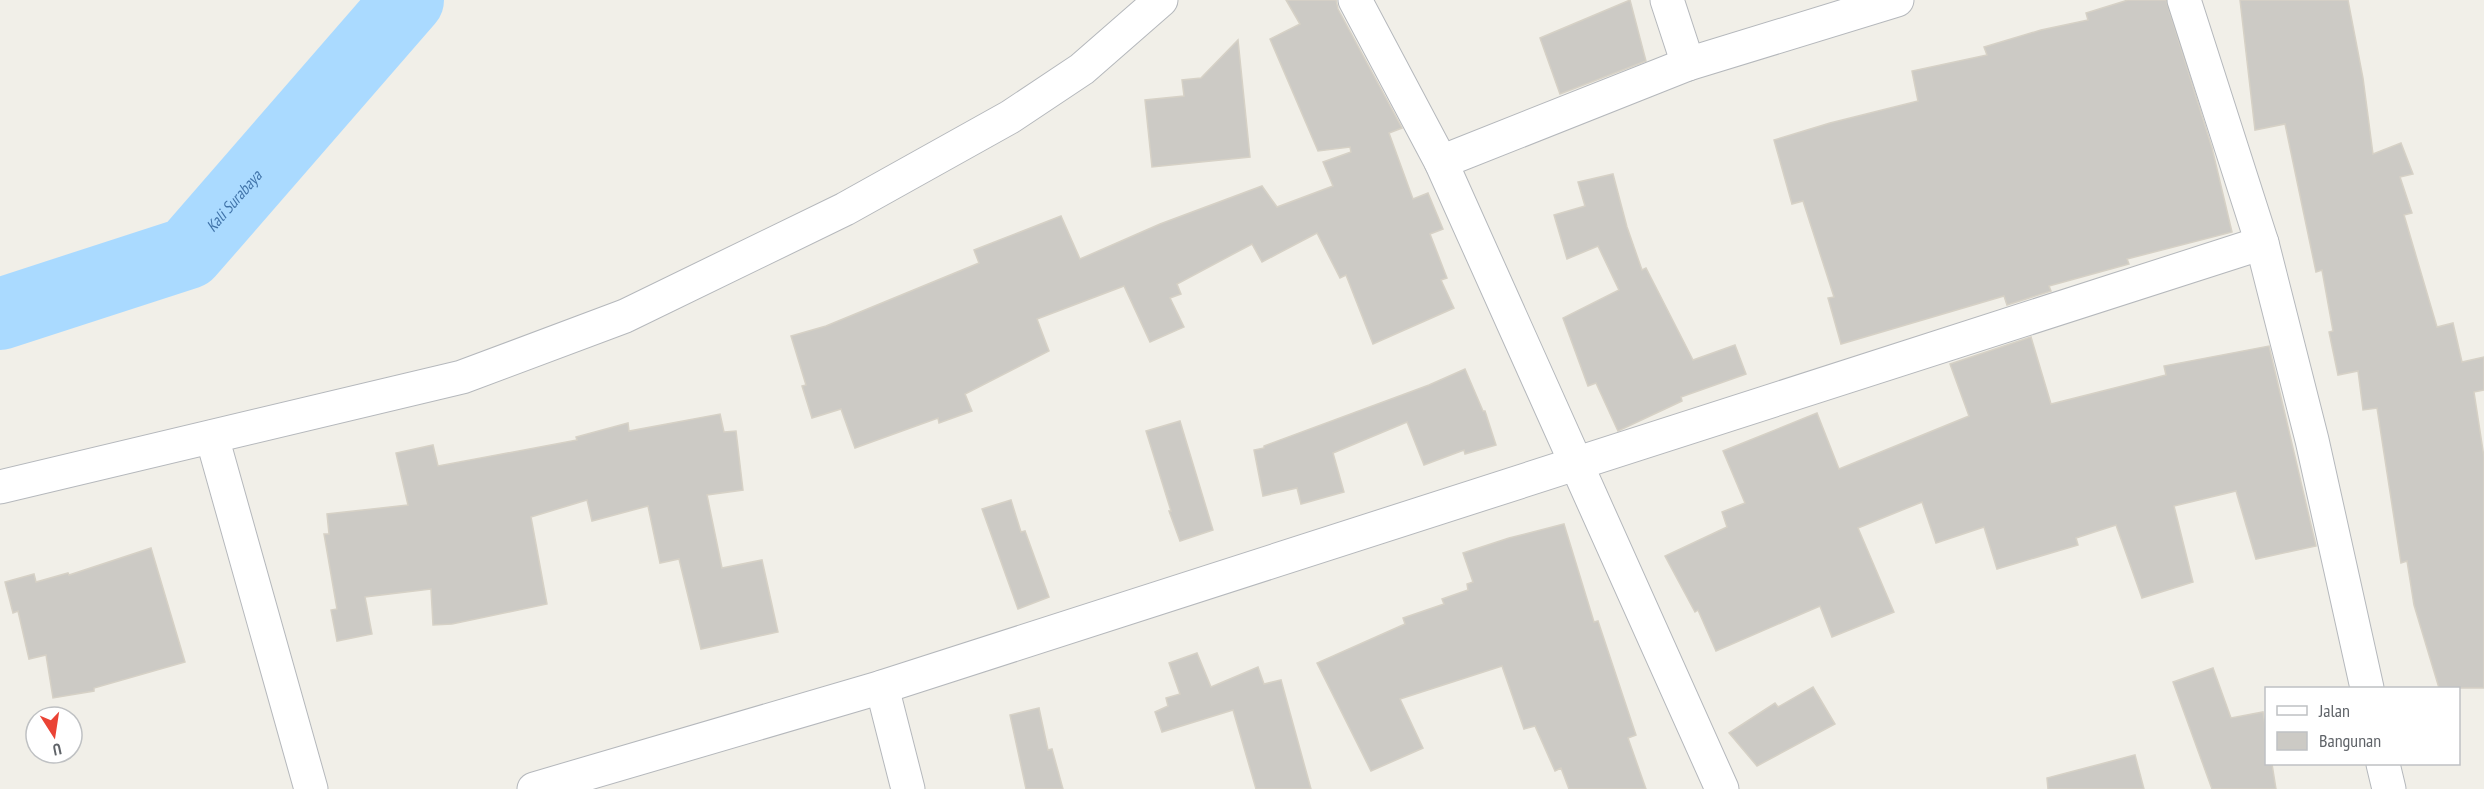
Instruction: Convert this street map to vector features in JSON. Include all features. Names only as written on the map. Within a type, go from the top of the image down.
[{"type":"street","points":[[0,487],[462,377],[625,316],[846,209],[1010,117],[1082,69],[1161,0]]},
{"type":"street","points":[[1355,0],[1441,162],[1722,789]]},
{"type":"street","points":[[1667,0],[1688,64]]},
{"type":"street","points":[[1441,162],[1688,64],[1897,0]]},
{"type":"street","points":[[2184,0],[2262,243],[2312,440],[2367,687]]},
{"type":"street","points":[[534,789],[882,687],[2262,243]]},
{"type":"street","points":[[212,436],[311,789]]},
{"type":"street","points":[[882,687],[908,789]]},
{"type":"street","points":[[2383,765],[2389,789]]},
{"type":"building","points":[[1286,0],[1336,0],[1338,9],[1402,128],[1389,133],[1413,199],[1428,193],[1443,229],[1430,234],[1447,278],[1441,280],[1454,308],[1373,344],[1346,275],[1340,278],[1317,233],[1262,262],[1252,244],[1177,284],[1181,294],[1170,298],[1184,327],[1150,342],[1124,286],[1037,319],[1049,351],[965,394],[972,411],[939,423],[938,418],[855,448],[841,409],[812,418],[802,386],[806,385],[791,336],[826,326],[979,263],[974,250],[1061,216],[1080,259],[1160,224],[1262,186],[1277,207],[1333,186],[1323,162],[1351,152],[1350,147],[1318,151],[1270,39],[1300,24]]},
{"type":"building","points":[[1630,0],[1646,61],[1560,94],[1540,38]]},
{"type":"building","points":[[2128,0],[2166,0],[2212,148],[2232,232],[2127,259],[2129,264],[2049,286],[2051,291],[2007,305],[2004,296],[1841,344],[1828,298],[1834,297],[1803,201],[1792,204],[1774,140],[1918,101],[1912,71],[1987,55],[1984,47],[2041,30],[2088,20],[2086,13]]},
{"type":"building","points":[[2240,0],[2348,0],[2363,78],[2373,154],[2401,143],[2413,174],[2400,177],[2412,213],[2404,215],[2437,327],[2453,323],[2462,362],[2484,357],[2484,390],[2474,392],[2484,457],[2484,688],[2439,687],[2414,605],[2407,561],[2401,563],[2377,408],[2363,410],[2358,371],[2338,375],[2329,332],[2333,331],[2322,270],[2316,272],[2285,124],[2255,130]]},
{"type":"building","points":[[1238,40],[1250,157],[1152,167],[1145,100],[1184,96],[1182,80],[1201,78]]},
{"type":"building","points":[[1613,174],[1627,227],[1642,270],[1646,268],[1693,360],[1735,345],[1746,374],[1681,397],[1682,401],[1618,431],[1596,383],[1588,386],[1563,318],[1619,290],[1598,246],[1567,259],[1554,215],[1585,206],[1578,182]]},
{"type":"building","points":[[2031,337],[2051,404],[2166,375],[2164,366],[2269,346],[2316,546],[2256,559],[2236,491],[2174,506],[2193,582],[2142,598],[2116,525],[2076,538],[2078,545],[1997,569],[1984,527],[1936,543],[1922,502],[1858,528],[1894,612],[1832,637],[1820,606],[1716,651],[1698,610],[1695,612],[1665,556],[1727,527],[1722,512],[1745,503],[1723,451],[1817,413],[1839,469],[1969,416],[1950,364]]},
{"type":"building","points":[[1465,369],[1483,411],[1485,411],[1496,445],[1465,454],[1464,450],[1424,465],[1407,422],[1333,453],[1344,492],[1301,504],[1297,488],[1263,496],[1254,450],[1429,385]]},
{"type":"building","points":[[720,414],[724,432],[736,431],[743,490],[707,495],[722,568],[762,560],[778,632],[701,649],[679,559],[660,563],[648,506],[592,521],[587,500],[531,517],[547,604],[452,624],[433,625],[431,589],[365,597],[372,634],[337,641],[331,610],[337,609],[324,534],[329,534],[327,514],[408,505],[396,453],[433,445],[438,466],[577,440],[576,437],[628,423],[629,431]]},
{"type":"building","points":[[1180,421],[1213,530],[1180,541],[1146,431]]},
{"type":"building","points":[[1011,500],[1021,532],[1025,531],[1049,597],[1018,609],[982,509]]},
{"type":"building","points":[[1564,524],[1594,622],[1598,621],[1636,735],[1628,738],[1646,789],[1569,789],[1561,768],[1555,771],[1535,726],[1524,729],[1502,666],[1400,699],[1423,748],[1371,771],[1317,663],[1405,624],[1403,618],[1444,604],[1442,599],[1468,590],[1467,584],[1473,582],[1463,553]]},
{"type":"building","points":[[151,548],[185,662],[94,688],[94,691],[53,698],[46,655],[29,659],[18,611],[13,613],[5,582],[34,574],[36,582],[68,573],[69,575]]},
{"type":"building","points":[[1197,653],[1211,687],[1258,667],[1264,684],[1281,680],[1311,789],[1256,789],[1233,710],[1162,732],[1155,712],[1168,706],[1166,698],[1180,694],[1169,663]]},
{"type":"building","points":[[2213,668],[2231,718],[2263,712],[2265,765],[2272,765],[2276,789],[2212,789],[2173,682]]},
{"type":"building","points":[[1813,687],[1835,724],[1757,766],[1729,733],[1775,703],[1778,707]]},
{"type":"building","points":[[1039,708],[1048,750],[1052,749],[1063,789],[1026,789],[1010,715]]},
{"type":"building","points":[[2135,755],[2144,789],[2048,789],[2047,778]]},
{"type":"waterway","name":"Kali Surabaya","points":[[0,314],[188,253],[408,0]]}]
